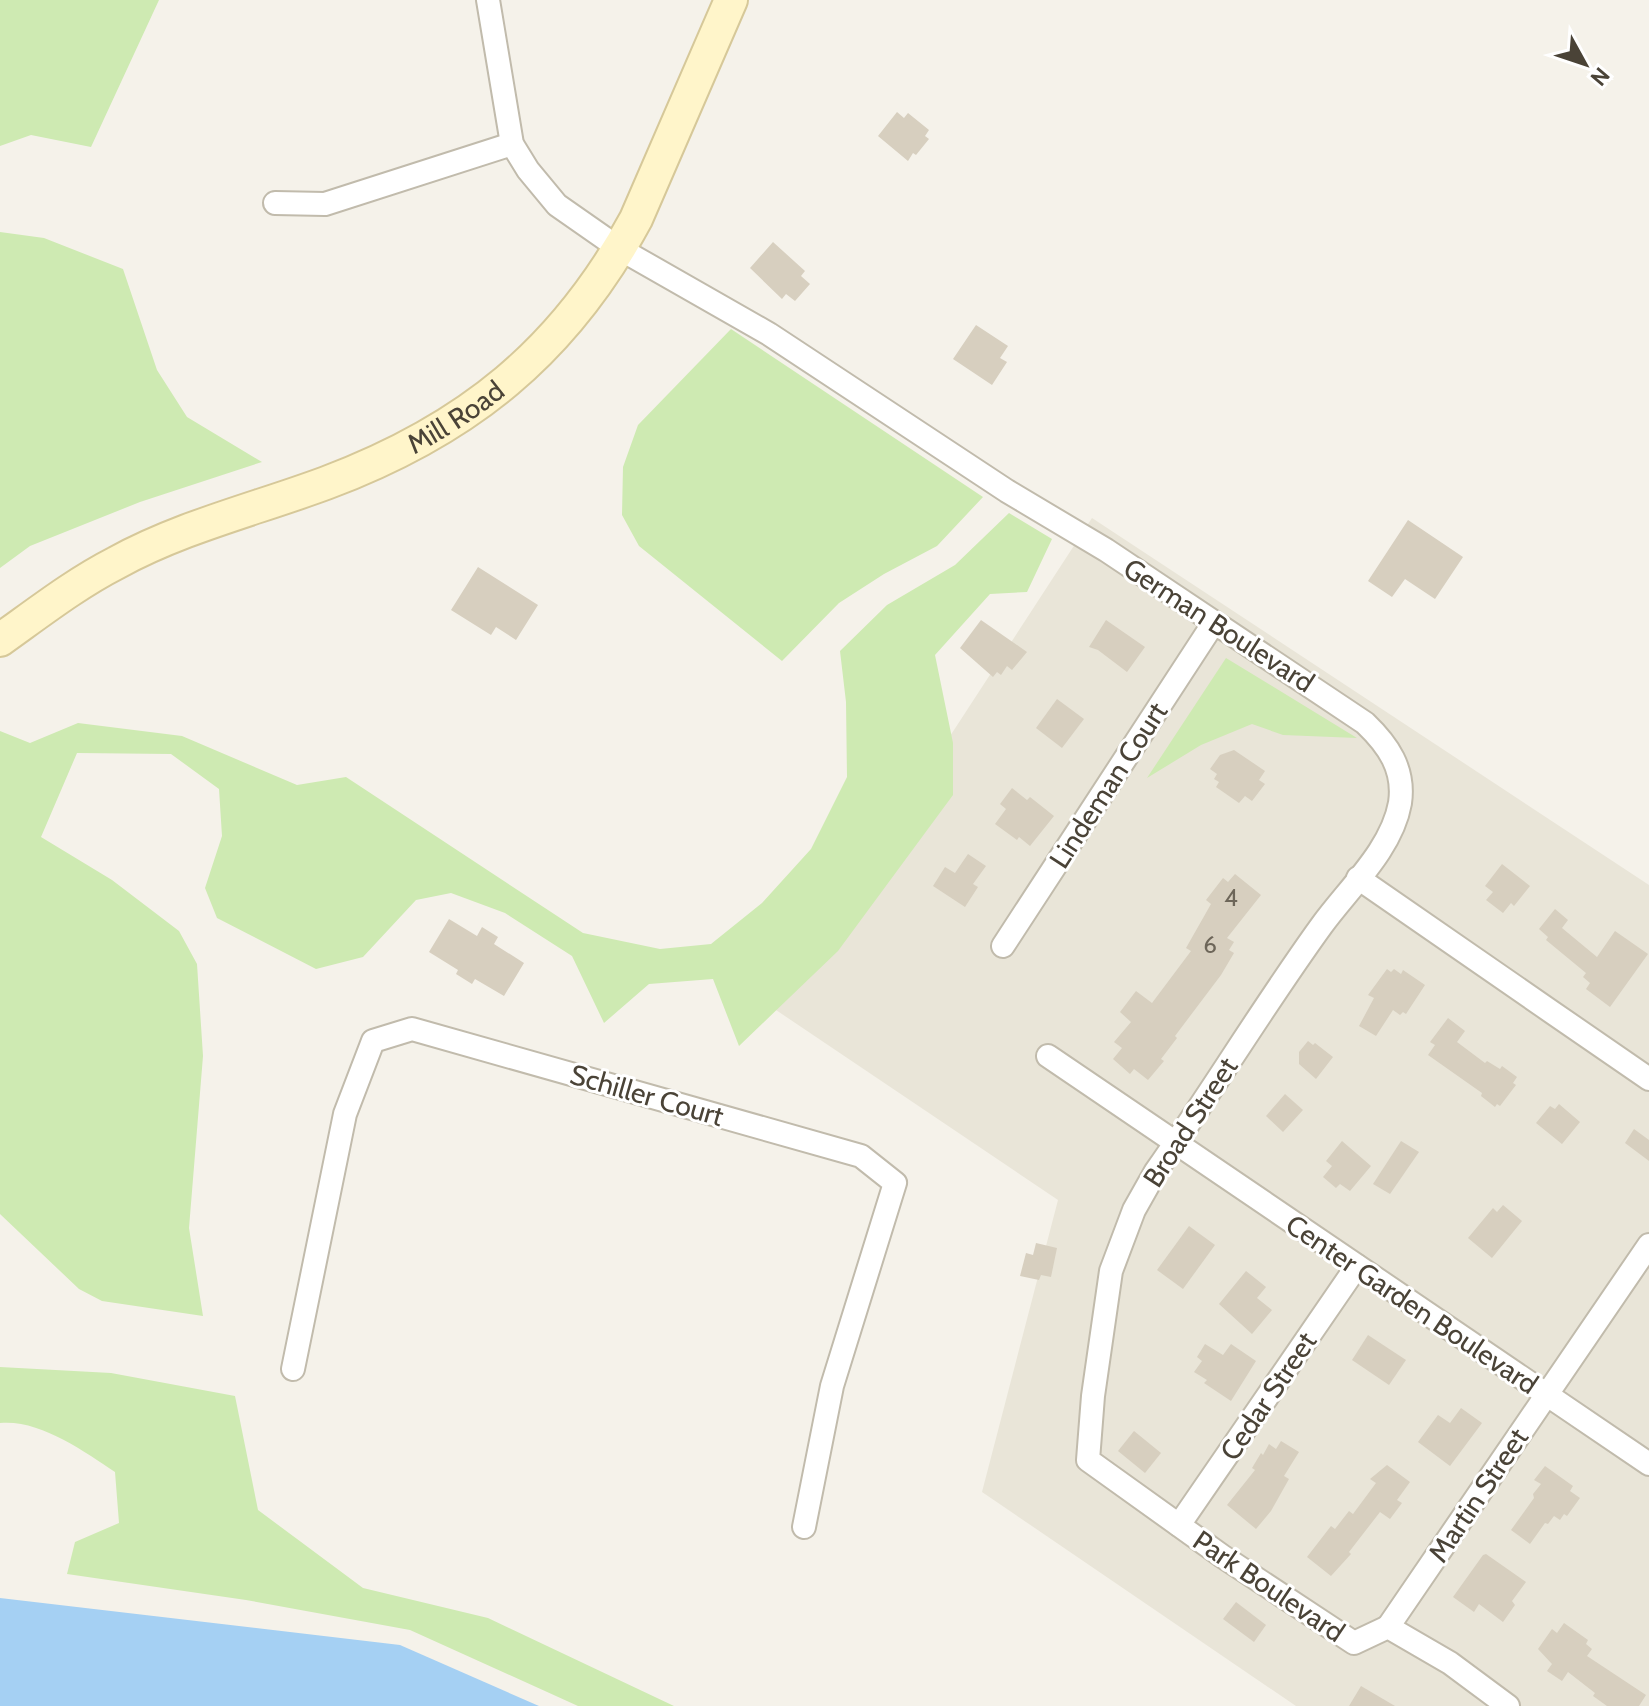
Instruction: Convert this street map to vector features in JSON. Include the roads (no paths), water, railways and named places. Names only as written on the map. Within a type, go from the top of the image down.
[{"type":"main road","name":"Mill Road","points":[[0,640],[52,602],[117,562],[176,536],[359,470],[430,435],[495,391],[541,352],[582,304],[620,249],[731,0]]},
{"type":"street","points":[[275,203],[325,204],[512,144],[488,0]]},
{"type":"street","name":"German Boulevard","points":[[512,144],[528,170],[557,205],[620,249],[769,334],[1007,491],[1106,550],[1365,723],[1393,755],[1400,780],[1400,804],[1386,838],[1358,878]]},
{"type":"street","name":"Lindeman Court","points":[[1003,946],[1213,624]]},
{"type":"street","points":[[1358,878],[1649,1079]]},
{"type":"street","name":"Broad Street","points":[[1093,1396],[1111,1271],[1134,1210],[1322,924],[1358,878]]},
{"type":"street","name":"Schiller Court","points":[[293,1369],[345,1114],[373,1041],[412,1029],[861,1156],[895,1183],[832,1386],[804,1527]]},
{"type":"street","name":"Center Garden Boulevard","points":[[1048,1056],[1649,1464]]},
{"type":"street","name":"Martin Street","points":[[1388,1627],[1649,1245]]},
{"type":"street","name":"Cedar Street","points":[[1179,1525],[1357,1266]]},
{"type":"street","name":"Park Boulevard","points":[[1093,1396],[1088,1460],[1354,1643],[1388,1627],[1450,1663],[1508,1706]]},
{"type":"water","points":[[0,1598],[400,1645],[539,1706],[0,1706]]}]
